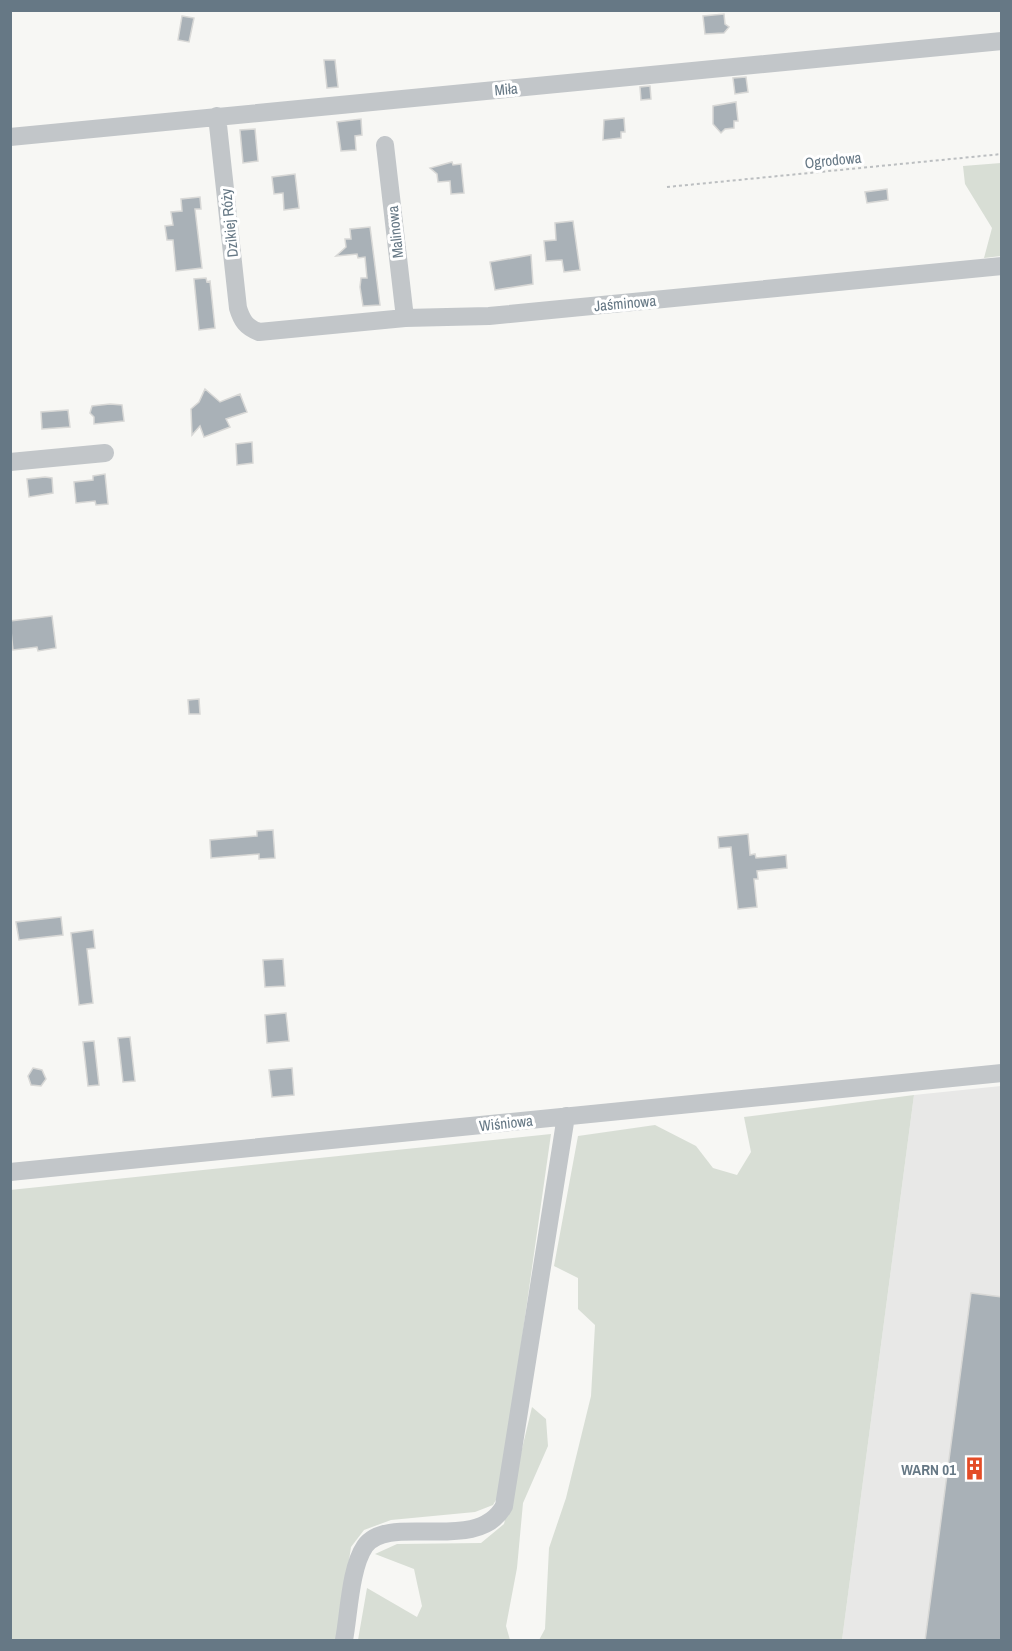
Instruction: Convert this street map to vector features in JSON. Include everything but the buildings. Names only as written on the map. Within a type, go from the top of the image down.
[{"type":"street","name":"Miła","points":[[10,136],[1002,41]]},
{"type":"street","name":"Dzikiej Róży","points":[[218,116],[238,308],[248,328]]},
{"type":"street","name":"Malinowa","points":[[385,145],[405,318]]},
{"type":"street","name":"Jaśminowa","points":[[248,328],[271,332],[405,318],[489,316],[1002,266]]},
{"type":"street","points":[[10,462],[105,453]]},
{"type":"street","name":"Wiśniowa","points":[[11,1172],[1002,1073]]},
{"type":"street","points":[[344,1641],[356,1569],[360,1555],[370,1540],[386,1534],[474,1529],[492,1522],[504,1506],[566,1116]]},
{"type":"path","name":"Ogrodowa","points":[[667,187],[1002,154]]},
{"type":"shaded area","points":[[1001,163],[1001,256],[984,258],[992,228],[965,184],[963,166]]},
{"type":"shaded area","points":[[1001,1086],[1001,1640],[842,1640],[914,1095]]},
{"type":"shaded area","points":[[914,1095],[842,1640],[539,1640],[545,1629],[549,1548],[566,1498],[591,1396],[595,1325],[578,1309],[578,1278],[554,1266],[578,1136],[655,1125],[696,1146],[713,1168],[737,1175],[751,1152],[744,1117]]},
{"type":"shaded area","points":[[551,1134],[500,1493],[493,1505],[475,1512],[391,1520],[364,1530],[351,1547],[337,1640],[11,1640],[10,1190]]},
{"type":"shaded area","points":[[532,1407],[546,1419],[548,1446],[523,1503],[517,1568],[506,1626],[510,1640],[358,1640],[367,1588],[417,1617],[422,1606],[414,1569],[375,1554],[397,1544],[481,1543],[504,1524]]},
{"type":"place","name":"WARN 01","points":[[974,1469]]}]
